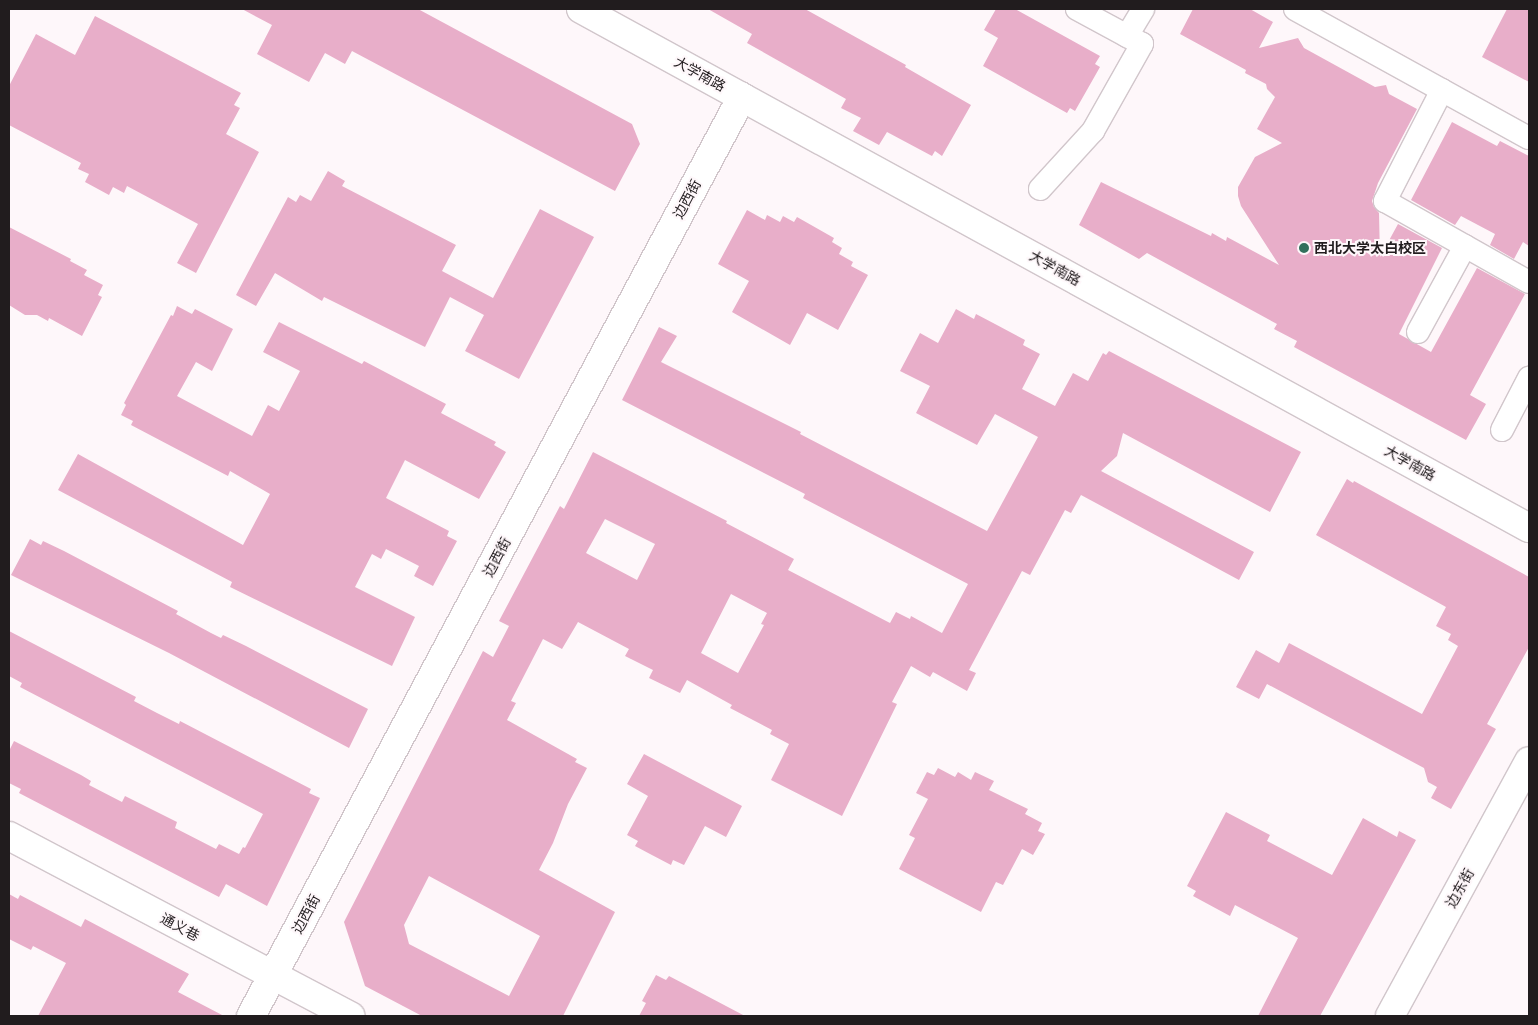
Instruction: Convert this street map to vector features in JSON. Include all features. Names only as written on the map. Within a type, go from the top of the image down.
[{"type":"street","name":"大学南路","points":[[581,9],[1529,528]]},
{"type":"street","points":[[1040,189],[1093,131],[1142,44],[1077,9]]},
{"type":"street","points":[[1127,36],[1143,9]]},
{"type":"street","points":[[1295,9],[1529,138]]},
{"type":"street","points":[[1442,90],[1385,201],[1529,282]]},
{"type":"street","name":"边西街","points":[[251,1016],[742,97]]},
{"type":"street","points":[[1418,332],[1465,246]]},
{"type":"street","points":[[1502,430],[1524,400],[1529,378]]},
{"type":"street","name":"边东街","points":[[1390,1016],[1529,761]]},
{"type":"street","name":"通义巷","points":[[9,836],[351,1016]]},
{"type":"building","points":[[242,9],[418,9],[632,124],[640,144],[615,191],[352,51],[345,64],[325,53],[309,82],[257,54],[272,25]]},
{"type":"building","points":[[708,9],[805,9],[906,65],[905,67],[971,105],[942,156],[935,151],[932,156],[887,132],[879,145],[853,131],[861,118],[841,108],[846,99],[747,43],[752,34]]},
{"type":"building","points":[[996,9],[1015,9],[1100,56],[1095,64],[1100,67],[1075,111],[1070,108],[1067,113],[983,66],[998,38],[984,30]]},
{"type":"building","points":[[1193,9],[1250,9],[1273,22],[1259,48],[1298,38],[1304,48],[1375,87],[1386,85],[1389,94],[1417,109],[1378,183],[1372,201],[1379,213],[1380,257],[1398,224],[1442,248],[1399,334],[1431,352],[1477,268],[1525,294],[1470,395],[1486,404],[1466,440],[1294,347],[1297,341],[1274,329],[1277,324],[1147,253],[1139,259],[1079,225],[1101,182],[1211,236],[1212,233],[1226,241],[1227,237],[1279,265],[1241,206],[1238,196],[1238,187],[1255,157],[1282,143],[1257,129],[1275,97],[1267,89],[1266,84],[1245,73],[1246,70],[1180,34]]},
{"type":"building","points":[[1507,9],[1529,9],[1529,82],[1482,57]]},
{"type":"building","points":[[95,16],[241,93],[234,105],[240,108],[226,134],[259,152],[196,273],[177,263],[198,224],[127,186],[124,193],[113,187],[109,195],[85,182],[89,174],[78,169],[81,163],[9,125],[9,86],[36,34],[75,55]]},
{"type":"building","points":[[1452,122],[1497,146],[1500,141],[1529,156],[1529,246],[1523,242],[1514,259],[1490,245],[1495,234],[1461,216],[1455,225],[1411,200]]},
{"type":"building","points":[[328,171],[345,181],[342,186],[456,245],[442,271],[493,298],[540,209],[594,237],[519,379],[465,351],[484,315],[450,297],[425,347],[324,297],[322,301],[275,273],[256,306],[236,295],[288,197],[296,202],[300,195],[311,201]]},
{"type":"building","points":[[747,210],[765,220],[767,215],[780,222],[783,216],[794,222],[797,217],[834,238],[832,242],[842,248],[839,254],[853,262],[851,266],[868,275],[838,330],[807,313],[790,345],[732,312],[749,281],[718,264]]},
{"type":"building","points":[[9,227],[71,259],[70,261],[87,270],[84,275],[103,285],[98,295],[102,297],[82,336],[49,318],[48,321],[37,315],[25,315],[9,305]]},
{"type":"building","points":[[177,306],[192,314],[195,309],[233,329],[212,371],[196,362],[177,396],[252,436],[268,405],[279,411],[300,371],[263,352],[279,322],[362,364],[364,361],[446,404],[441,413],[496,442],[494,445],[506,452],[479,499],[405,460],[386,498],[449,531],[447,536],[457,541],[433,586],[414,576],[419,566],[386,549],[381,559],[372,554],[355,587],[415,617],[392,666],[230,587],[232,582],[58,490],[78,454],[243,545],[270,494],[230,471],[228,476],[131,425],[133,421],[121,415],[126,405],[124,403]]},
{"type":"building","points":[[956,309],[974,319],[976,314],[1025,340],[1023,345],[1040,354],[1022,389],[1055,406],[1073,373],[1088,381],[1103,353],[1106,355],[1109,351],[1301,452],[1270,512],[1123,433],[1117,456],[1101,471],[1254,552],[1239,580],[1081,495],[1071,513],[1065,510],[1030,575],[1022,571],[969,670],[976,673],[967,691],[933,672],[930,677],[911,666],[892,702],[897,704],[842,816],[771,780],[789,744],[770,734],[772,730],[730,708],[732,705],[687,680],[680,693],[649,678],[653,670],[625,656],[629,649],[578,622],[562,649],[543,639],[511,701],[516,703],[507,720],[577,759],[575,762],[587,768],[568,804],[553,843],[539,870],[615,912],[563,1016],[422,1016],[365,986],[344,922],[483,651],[493,657],[509,626],[499,621],[560,506],[564,509],[593,452],[727,521],[726,523],[794,559],[788,570],[890,623],[896,612],[910,619],[911,616],[942,633],[968,584],[803,498],[805,494],[622,400],[659,327],[677,336],[661,362],[801,432],[800,434],[987,531],[1038,437],[995,414],[977,445],[916,413],[930,386],[900,371],[920,333],[938,343]],"holes":[[[605,519],[655,544],[637,580],[586,553]],[[731,594],[767,613],[761,624],[764,625],[738,673],[701,653]],[[429,876],[540,936],[509,996],[409,944],[404,925]]]},
{"type":"building","points":[[1347,479],[1353,483],[1354,481],[1529,577],[1529,647],[1487,724],[1496,729],[1451,809],[1431,798],[1437,787],[1428,782],[1424,768],[1267,684],[1259,699],[1236,687],[1256,650],[1279,663],[1289,643],[1422,714],[1458,646],[1448,640],[1451,634],[1436,626],[1446,607],[1316,535]]},
{"type":"building","points":[[30,539],[41,545],[43,541],[64,551],[178,611],[176,614],[211,633],[221,638],[223,635],[246,646],[368,709],[349,748],[169,653],[11,575]]},
{"type":"building","points":[[9,631],[136,697],[134,701],[179,724],[180,721],[311,789],[309,793],[320,798],[267,906],[226,884],[219,897],[19,793],[21,789],[9,783],[9,751],[14,741],[81,775],[91,781],[89,785],[122,802],[125,796],[177,822],[175,828],[216,849],[219,844],[239,854],[243,847],[245,848],[263,814],[20,687],[22,683],[9,676]]},
{"type":"building","points":[[644,754],[742,806],[726,837],[705,826],[684,865],[673,860],[671,865],[650,854],[635,846],[638,841],[627,835],[648,796],[627,784]]},
{"type":"building","points":[[938,768],[955,777],[958,772],[971,780],[975,772],[994,781],[989,790],[1028,809],[1025,814],[1042,823],[1038,831],[1045,834],[1033,855],[1022,849],[1003,885],[996,882],[981,912],[899,869],[915,838],[909,835],[928,799],[916,793],[927,772],[934,775]]},
{"type":"building","points":[[1226,812],[1270,835],[1267,841],[1332,875],[1363,818],[1397,837],[1399,831],[1416,840],[1320,1016],[1258,1016],[1298,938],[1235,905],[1230,916],[1193,896],[1196,891],[1187,886]]},
{"type":"building","points":[[9,894],[18,899],[20,895],[81,927],[85,919],[189,974],[178,992],[224,1016],[38,1016],[66,963],[33,946],[31,950],[9,939]]},
{"type":"building","points":[[656,975],[666,980],[669,976],[745,1016],[639,1016],[646,1003],[642,1001]]},
{"type":"place","name":"西北大学太白校区","points":[[1304,248]]}]
